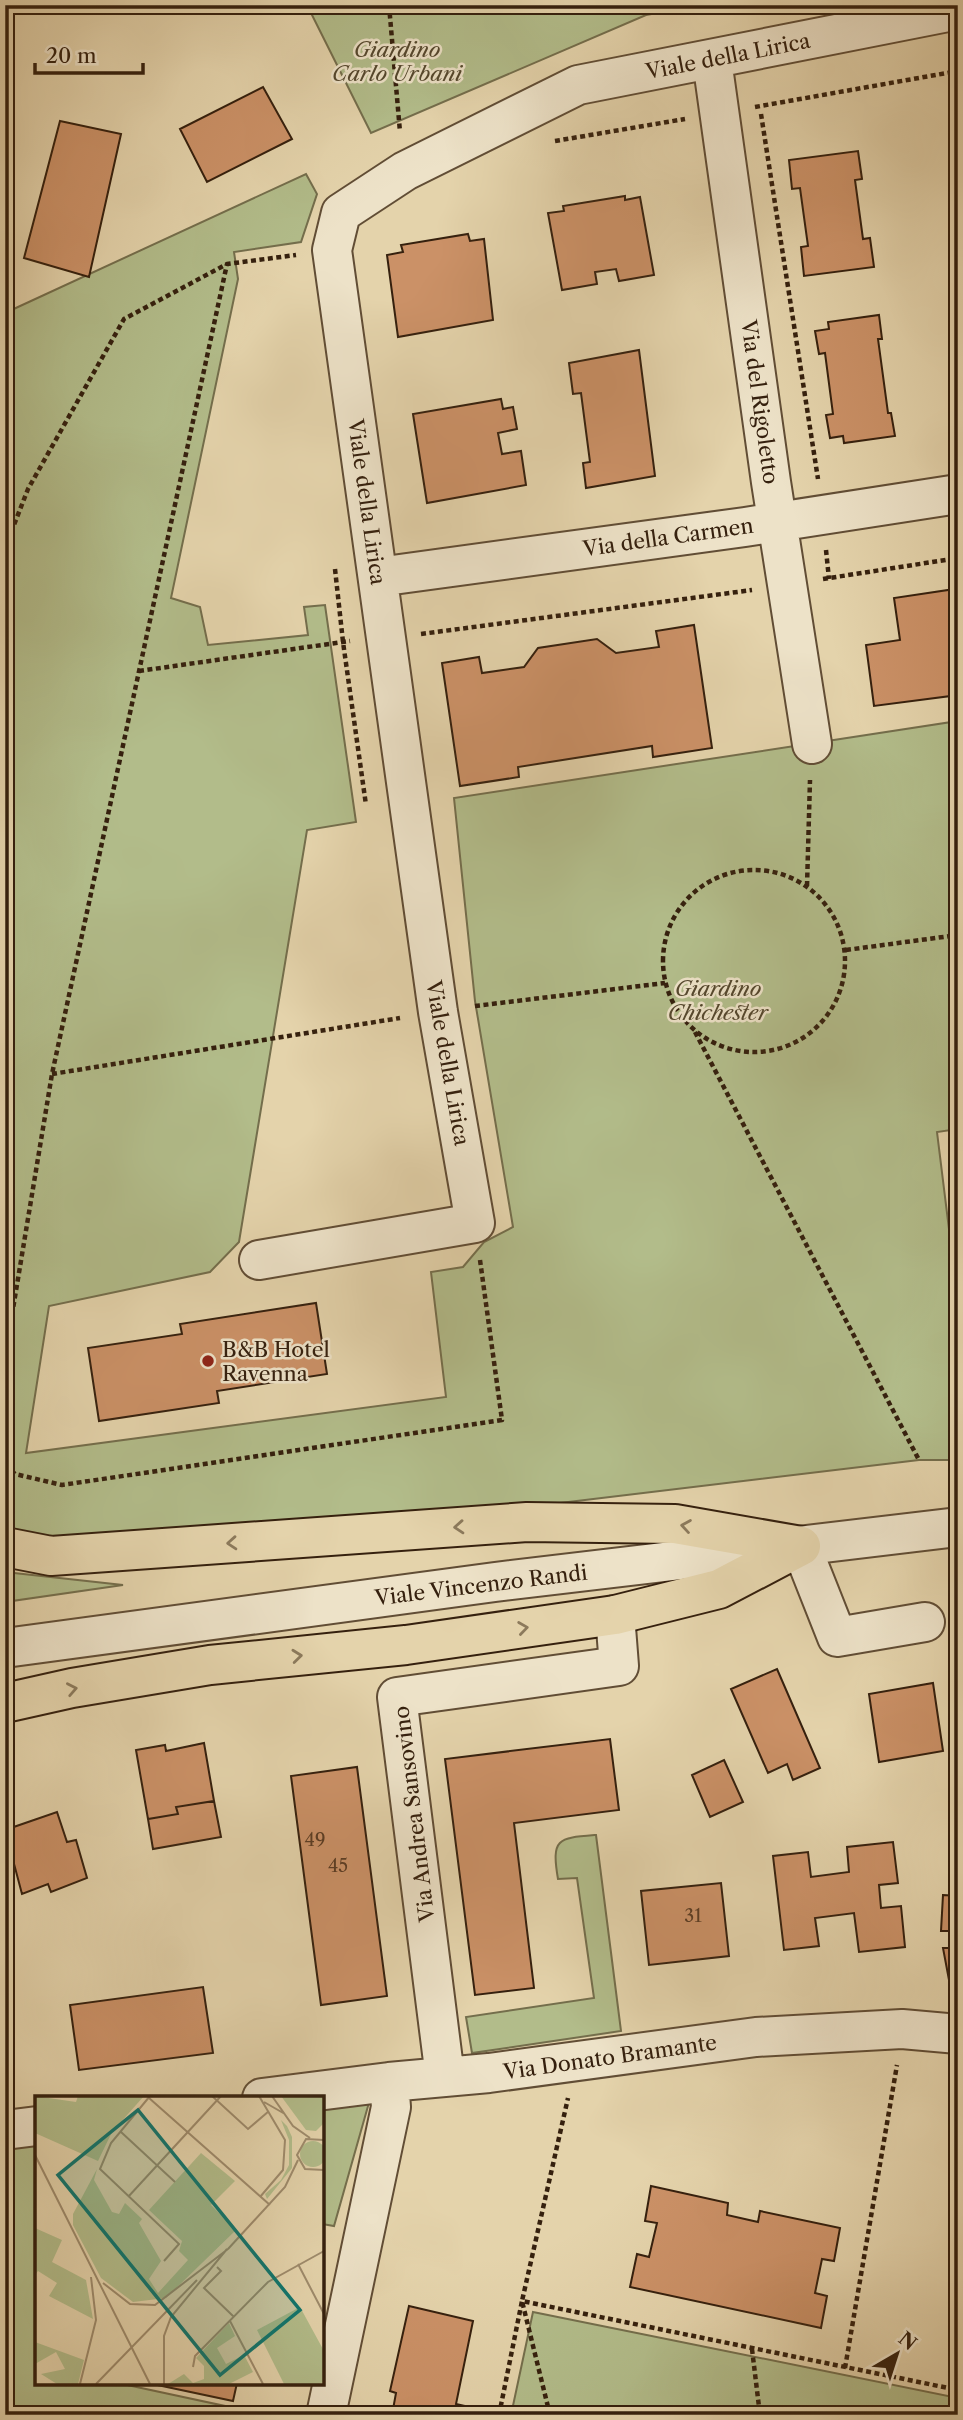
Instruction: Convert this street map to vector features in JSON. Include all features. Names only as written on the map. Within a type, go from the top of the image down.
[{"type":"highway","points":[[5,1547],[51,1556],[527,1522],[675,1524],[801,1546]]},
{"type":"highway","points":[[5,1703],[210,1665],[406,1645],[615,1615],[719,1589],[801,1546]]},
{"type":"street","name":"Viale della Lirica","points":[[475,1223],[438,1012],[396,575],[332,250],[341,213],[405,171],[578,85],[958,10]]},
{"type":"street","name":"Via del Rigoletto","points":[[712,60],[811,744]]},
{"type":"street","name":"Via della Carmen","points":[[396,575],[779,522],[958,494]]},
{"type":"street","points":[[259,1260],[475,1223]]},
{"type":"street","name":"Viale Vincenzo Randi","points":[[5,1648],[495,1582],[958,1527]]},
{"type":"street","points":[[801,1546],[837,1637],[925,1622]]},
{"type":"street","name":"Via Andrea Sansovino","points":[[445,2077],[397,1697],[619,1666],[615,1615]]},
{"type":"street","name":"Via Donato Bramante","points":[[278,2096],[489,2073],[756,2038],[902,2029],[958,2034]]},
{"type":"street","points":[[326,2415],[391,2107],[389,2082]]},
{"type":"street","points":[[5,2130],[35,2126]]},
{"type":"path","points":[[389,5],[398,121],[405,171]]},
{"type":"path","points":[[543,143],[958,71]]},
{"type":"path","points":[[760,106],[822,515],[829,579]]},
{"type":"path","points":[[5,548],[28,488],[124,320],[227,264],[52,1074],[5,1357]]},
{"type":"path","points":[[139,671],[786,585],[958,558]]},
{"type":"path","points":[[396,575],[403,635]]},
{"type":"path","points":[[403,635],[423,647]]},
{"type":"path","points":[[807,886],[811,744]]},
{"type":"path","points":[[695,1031],[722,1047],[753,1053],[784,1049],[811,1034],[832,1011],[844,982],[846,950],[839,925],[826,903],[807,886],[779,873],[747,870],[716,877],[690,895],[671,921],[663,951],[665,983],[676,1009],[695,1031],[919,1460]]},
{"type":"path","points":[[846,950],[958,935]]},
{"type":"path","points":[[52,1074],[471,1006],[665,983]]},
{"type":"path","points":[[5,1465],[15,1474],[62,1485],[502,1420],[475,1223]]},
{"type":"path","points":[[845,2368],[902,2029]]},
{"type":"path","points":[[499,2415],[568,2097]]},
{"type":"path","points":[[522,2301],[958,2390]]},
{"type":"path","points":[[522,2301],[550,2415]]},
{"type":"path","points":[[752,2349],[760,2415]]},
{"type":"green space","name":"Giardino Carlo Urbani","points":[[307,5],[702,5],[646,15],[371,133]]},
{"type":"green space","name":"Giardino Chichester","points":[[306,174],[317,194],[301,242],[234,252],[238,279],[171,598],[200,607],[208,645],[308,635],[304,607],[325,605],[356,822],[307,830],[239,1242],[210,1272],[49,1306],[26,1453],[446,1397],[431,1272],[463,1267],[484,1242],[513,1227],[475,1001],[454,798],[958,721],[958,1129],[937,1132],[958,1302],[958,1460],[919,1460],[560,1503],[54,1541],[5,1527],[5,313]]},
{"type":"green space","points":[[5,1572],[123,1585],[5,1602]]},
{"type":"green space","points":[[596,1835],[621,2031],[472,2053],[466,2017],[594,1998],[577,1878],[558,1879],[556,1855],[557,1848],[565,1839]]},
{"type":"green space","points":[[370,2099],[334,2226],[324,2224],[324,2105]]},
{"type":"green space","points":[[35,2144],[35,2385],[127,2385],[267,2415],[5,2415],[5,2148]]},
{"type":"green space","points":[[533,2312],[958,2398],[958,2415],[511,2415]]},
{"type":"building","points":[[263,87],[292,139],[207,182],[180,129]]},
{"type":"building","points":[[60,121],[121,134],[89,277],[24,258]]},
{"type":"building","points":[[858,151],[862,179],[855,180],[863,239],[870,238],[874,267],[804,276],[801,247],[808,246],[800,188],[792,189],[789,160]]},
{"type":"building","points":[[625,196],[625,200],[640,197],[654,275],[619,281],[616,269],[595,272],[597,284],[562,290],[548,213],[564,211],[563,206]]},
{"type":"building","points":[[468,234],[470,241],[484,239],[493,320],[398,337],[387,255],[403,252],[401,245]]},
{"type":"building","points":[[879,315],[882,339],[878,339],[888,413],[891,413],[895,436],[844,443],[843,436],[830,438],[826,415],[833,414],[825,353],[819,354],[815,331],[829,329],[828,322]]},
{"type":"building","points":[[639,350],[655,476],[586,488],[583,463],[590,462],[581,393],[573,394],[569,363]]},
{"type":"building","points":[[501,399],[503,409],[513,407],[517,429],[498,433],[502,454],[521,451],[526,485],[427,503],[413,414]]},
{"type":"building","points":[[955,589],[958,608],[958,695],[874,706],[866,645],[900,640],[894,598]]},
{"type":"building","points":[[694,625],[712,748],[653,757],[652,746],[518,767],[519,777],[460,786],[442,663],[479,657],[482,673],[524,667],[538,648],[597,639],[616,653],[659,647],[656,631]]},
{"type":"building","name":"B&B Hotel Ravenna","points":[[316,1303],[327,1374],[217,1391],[219,1403],[99,1421],[88,1348],[182,1334],[180,1324]]},
{"type":"building","points":[[777,1669],[820,1768],[793,1780],[787,1764],[768,1773],[731,1689]]},
{"type":"building","points":[[933,1683],[943,1751],[879,1762],[869,1694]]},
{"type":"building","points":[[610,1739],[619,1810],[514,1823],[534,1988],[475,1995],[445,1759]]},
{"type":"building","points":[[204,1743],[214,1801],[176,1807],[178,1814],[148,1819],[136,1750],[165,1745],[166,1751]]},
{"type":"building","points":[[724,1760],[743,1802],[710,1817],[692,1775]]},
{"type":"building","points":[[357,1767],[387,1996],[321,2005],[291,1776]]},
{"type":"building","points":[[214,1801],[221,1837],[153,1849],[148,1819],[178,1814],[176,1807]]},
{"type":"building","points":[[57,1812],[67,1842],[76,1840],[87,1878],[51,1892],[48,1884],[22,1894],[5,1830]]},
{"type":"building","points":[[893,1842],[898,1883],[879,1885],[881,1908],[901,1906],[905,1947],[859,1952],[854,1913],[815,1918],[819,1946],[784,1950],[773,1856],[808,1852],[811,1877],[849,1872],[847,1847]]},
{"type":"building","points":[[721,1883],[729,1956],[649,1965],[641,1891]]},
{"type":"building","points":[[943,1895],[958,1896],[958,1980],[949,1980],[943,1948],[949,1948],[951,1931],[941,1931]]},
{"type":"building","points":[[203,1987],[213,2053],[79,2070],[70,2005]]},
{"type":"building","points":[[651,2186],[728,2203],[727,2215],[758,2222],[760,2211],[840,2228],[834,2261],[822,2259],[815,2293],[827,2296],[821,2328],[630,2287],[637,2254],[649,2257],[657,2223],[645,2221]]},
{"type":"building","points":[[409,2306],[473,2321],[456,2404],[465,2406],[463,2415],[392,2415],[396,2393],[390,2391]]},
{"type":"building","points":[[157,2385],[237,2385],[233,2401]]},
{"type":"place","name":"B&B Hotel Ravenna","points":[[208,1361]]}]
